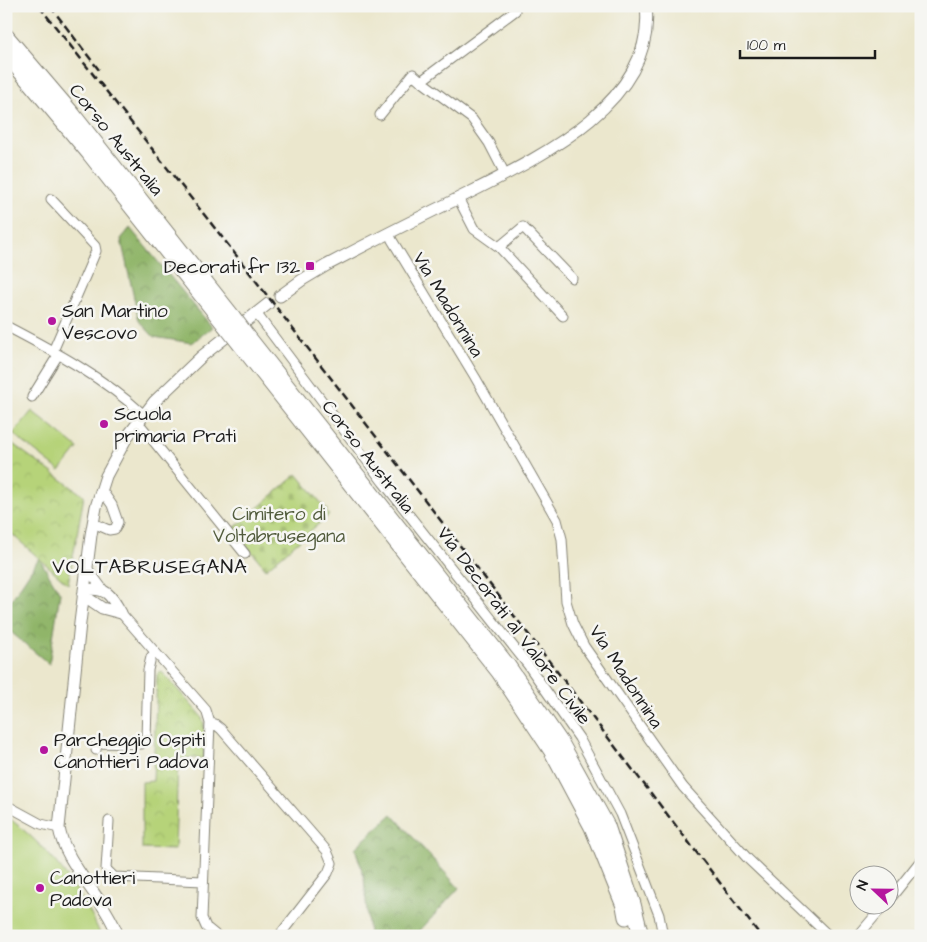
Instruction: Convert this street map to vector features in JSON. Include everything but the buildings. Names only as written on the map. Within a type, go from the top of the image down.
[{"type":"highway","name":"Corso Australia","points":[[6,36],[70,111],[229,321],[508,666],[561,743],[607,826],[634,904],[641,936]]},
{"type":"highway","name":"Corso Australia","points":[[6,54],[229,321]]},
{"type":"highway","name":"Corso Australia","points":[[244,340],[499,672],[552,750],[592,827],[624,906],[631,936]]},
{"type":"street","points":[[280,296],[327,265],[505,174],[556,145],[584,126],[605,108],[627,81],[643,47],[648,21],[646,6]]},
{"type":"street","points":[[421,81],[515,11]]},
{"type":"street","points":[[380,115],[413,74],[472,119],[490,143],[505,174]]},
{"type":"street","points":[[458,198],[474,229],[499,248],[563,316]]},
{"type":"street","points":[[32,397],[55,353],[96,250],[95,246],[51,199]]},
{"type":"street","points":[[499,248],[523,227],[572,278]]},
{"type":"street","name":"Via Madonnina","points":[[389,233],[557,520],[562,539],[566,600],[573,624],[584,646],[683,787],[748,859],[829,936]]},
{"type":"street","points":[[118,936],[106,910],[68,854],[61,841],[59,828],[80,624],[93,523],[101,489],[117,453],[154,402],[187,368],[268,304]]},
{"type":"street","name":"Via Decorati al Valore Civile","points":[[256,313],[383,482],[528,665],[579,738],[620,814],[659,915],[663,936]]},
{"type":"street","points":[[6,326],[100,380],[140,419],[142,428],[245,554]]},
{"type":"street","points":[[93,523],[109,530],[116,529],[118,522],[112,505],[101,489]]},
{"type":"street","points":[[87,568],[121,613],[206,710],[210,723],[202,918],[206,927],[217,936]]},
{"type":"street","points":[[84,593],[98,588],[104,591]]},
{"type":"street","points":[[84,593],[102,608],[121,613]]},
{"type":"street","points":[[80,624],[88,614],[102,608]]},
{"type":"street","points":[[96,750],[97,743],[141,744],[146,739],[148,670],[151,657],[155,653]]},
{"type":"street","points":[[210,723],[215,724],[221,729],[280,796],[327,851],[332,863],[328,873],[279,936]]},
{"type":"street","points":[[6,805],[41,824],[59,828]]},
{"type":"street","points":[[109,821],[106,869],[114,877],[204,881]]},
{"type":"street","points":[[900,886],[921,860]]},
{"type":"street","points":[[858,936],[877,914]]},
{"type":"green space","points":[[130,228],[212,327],[192,343],[154,337],[139,321],[121,239]]},
{"type":"green space","points":[[32,411],[78,448],[60,471],[13,434]]},
{"type":"green space","points":[[6,439],[84,496],[68,584],[6,529]]},
{"type":"green space","name":"Cimitero di Voltabrusegana","points":[[297,474],[329,515],[266,569],[233,529]]},
{"type":"green space","points":[[39,558],[60,593],[49,664],[6,628],[6,608]]},
{"type":"green space","points":[[159,672],[162,672],[201,716],[204,724],[204,758],[178,758],[175,850],[142,849],[142,782],[153,781],[157,675]]},
{"type":"green space","points":[[392,814],[459,888],[415,936],[369,936],[364,877],[355,848]]},
{"type":"green space","name":"Canottieri Padova","points":[[6,816],[35,841],[62,870],[84,902],[101,936],[6,936]]},
{"type":"railway","points":[[39,6],[229,246],[761,936]]},
{"type":"railway","points":[[50,6],[99,70]]},
{"type":"place","name":"Decorati fr 132","points":[[310,266]]},
{"type":"place","name":"San Martino Vescovo","points":[[52,321]]},
{"type":"place","name":"Scuola primaria Prati","points":[[104,424]]},
{"type":"place","name":"Parcheggio Ospiti Canottieri Padova","points":[[44,750]]},
{"type":"place","name":"Canottieri Padova","points":[[40,888]]},
{"type":"district","name":"VOLTABRUSEGANA","points":[[150,566]]}]
